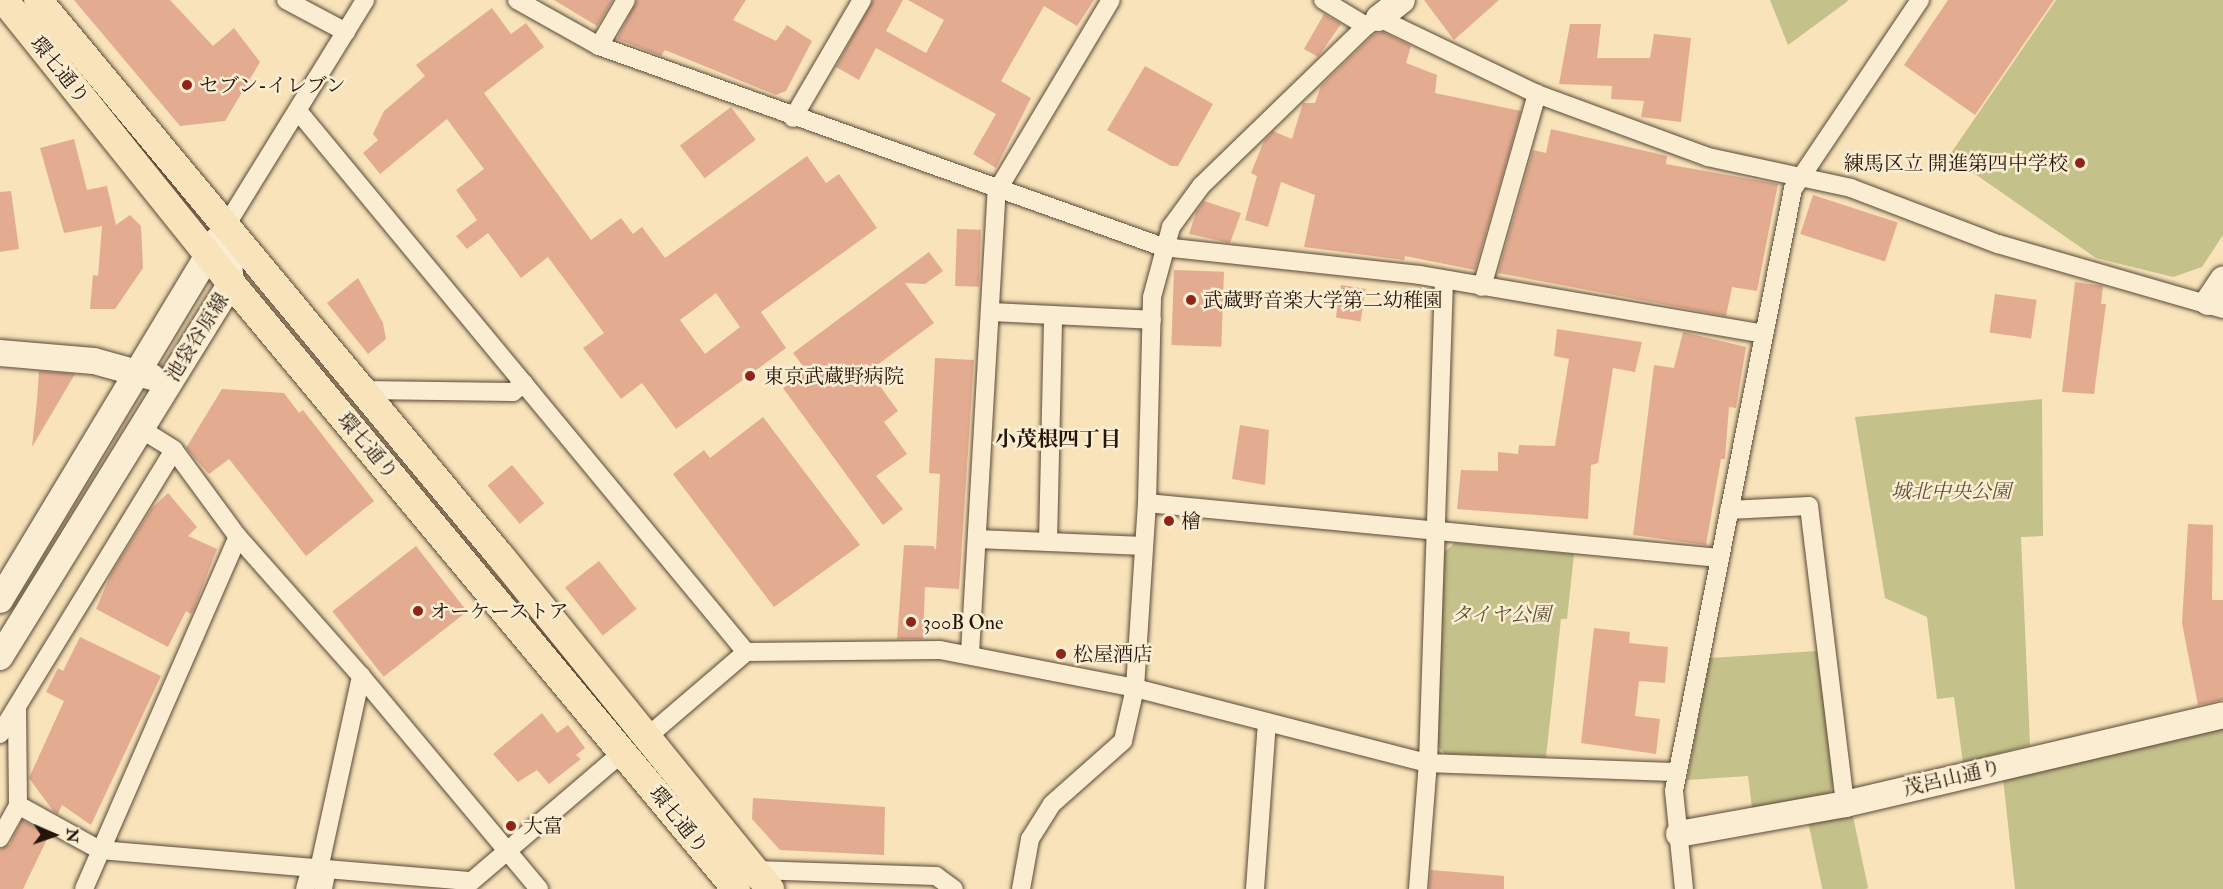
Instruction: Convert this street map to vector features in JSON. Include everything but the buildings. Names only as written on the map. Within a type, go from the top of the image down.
[{"type":"main road","name":"環七通り","points":[[3,0],[210,254],[231,283],[623,752],[754,883]]},
{"type":"main road","name":"環七通り","points":[[38,0],[363,390],[647,737],[754,883]]},
{"type":"main road","points":[[1373,22],[1402,0]]},
{"type":"main road","name":"池袋谷原線","points":[[0,600],[138,375],[225,227]]},
{"type":"main road","name":"池袋谷原線","points":[[0,657],[231,283],[225,227]]},
{"type":"main road","points":[[2216,306],[2223,280]]},
{"type":"main road","points":[[0,353],[94,361],[150,378],[182,361]]},
{"type":"main road","name":"茂呂山通り","points":[[1678,834],[1845,804],[2223,715]]},
{"type":"street","points":[[286,0],[346,32]]},
{"type":"street","points":[[225,227],[365,0]]},
{"type":"street","points":[[517,0],[599,46],[997,191],[1163,247],[1444,280],[1764,334]]},
{"type":"street","points":[[599,46],[626,0]]},
{"type":"street","points":[[793,118],[862,0]]},
{"type":"street","points":[[970,653],[997,191],[1111,0]]},
{"type":"street","points":[[1323,0],[1537,94],[1708,157],[1851,188],[1998,244],[2216,306]]},
{"type":"street","points":[[1684,889],[1674,791],[1677,772],[1764,334],[1798,178],[1920,0]]},
{"type":"street","points":[[1021,889],[1030,839],[1052,804],[1123,741],[1136,688],[1147,503],[1152,297],[1163,247],[1171,227],[1201,186],[1373,22]]},
{"type":"street","points":[[1482,287],[1537,94]]},
{"type":"street","points":[[298,111],[746,652]]},
{"type":"street","points":[[1418,889],[1428,763],[1444,280]]},
{"type":"street","points":[[990,312],[1152,320]]},
{"type":"street","points":[[1048,542],[1053,315]]},
{"type":"street","points":[[363,390],[513,392],[524,383]]},
{"type":"street","points":[[141,429],[174,450],[238,537],[361,676],[539,889]]},
{"type":"street","points":[[0,734],[174,450]]},
{"type":"street","points":[[1147,503],[1719,558]]},
{"type":"street","points":[[1729,510],[1809,506],[1845,804]]},
{"type":"street","points":[[84,889],[238,537]]},
{"type":"street","points":[[977,538],[1144,546]]},
{"type":"street","points":[[647,737],[746,652],[940,650],[970,653],[1136,688],[1428,763],[1677,772]]},
{"type":"street","points":[[305,889],[319,869],[361,676]]},
{"type":"street","points":[[0,838],[18,805],[17,707]]},
{"type":"street","points":[[1255,889],[1267,722]]},
{"type":"street","points":[[18,805],[100,850],[472,885],[507,850],[623,752]]},
{"type":"street","points":[[319,869],[323,889]]},
{"type":"street","points":[[754,883],[936,876],[954,889]]},
{"type":"green space","points":[[1770,0],[1847,0],[1848,1],[1788,45]]},
{"type":"green space","name":"練馬区立 開進第四中学校","points":[[2056,0],[2223,0],[2223,235],[2202,267],[2173,277],[2096,258],[1949,156]]},
{"type":"green space","name":"城北中央公園","points":[[2042,399],[2043,536],[2021,537],[2030,745],[1963,763],[1954,697],[1937,699],[1927,617],[1885,598],[1855,417]]},
{"type":"green space","name":"タイヤ公園","points":[[1455,543],[1574,554],[1567,619],[1561,619],[1546,757],[1445,754],[1437,745],[1443,553]]},
{"type":"green space","points":[[1817,651],[1835,783],[1828,795],[1752,808],[1748,776],[1687,780],[1710,658]]},
{"type":"green space","points":[[2223,727],[2223,889],[2015,889],[2003,778]]},
{"type":"green space","points":[[1852,812],[1868,888],[1822,889],[1808,821]]},
{"type":"place","name":"セブン-イレブン","points":[[187,85]]},
{"type":"place","name":"練馬区立 開進第四中学校","points":[[2080,163]]},
{"type":"place","name":"武蔵野音楽大学第二幼稚園","points":[[1191,300]]},
{"type":"place","name":"東京武蔵野病院","points":[[750,376]]},
{"type":"place","name":"檜","points":[[1169,521]]},
{"type":"place","name":"オーケーストア","points":[[418,611]]},
{"type":"place","name":"300B One","points":[[911,622]]},
{"type":"place","name":"松屋酒店","points":[[1061,654]]},
{"type":"place","name":"大富","points":[[511,826]]},
{"type":"district","name":"小茂根四丁目","points":[[1058,440]]}]
